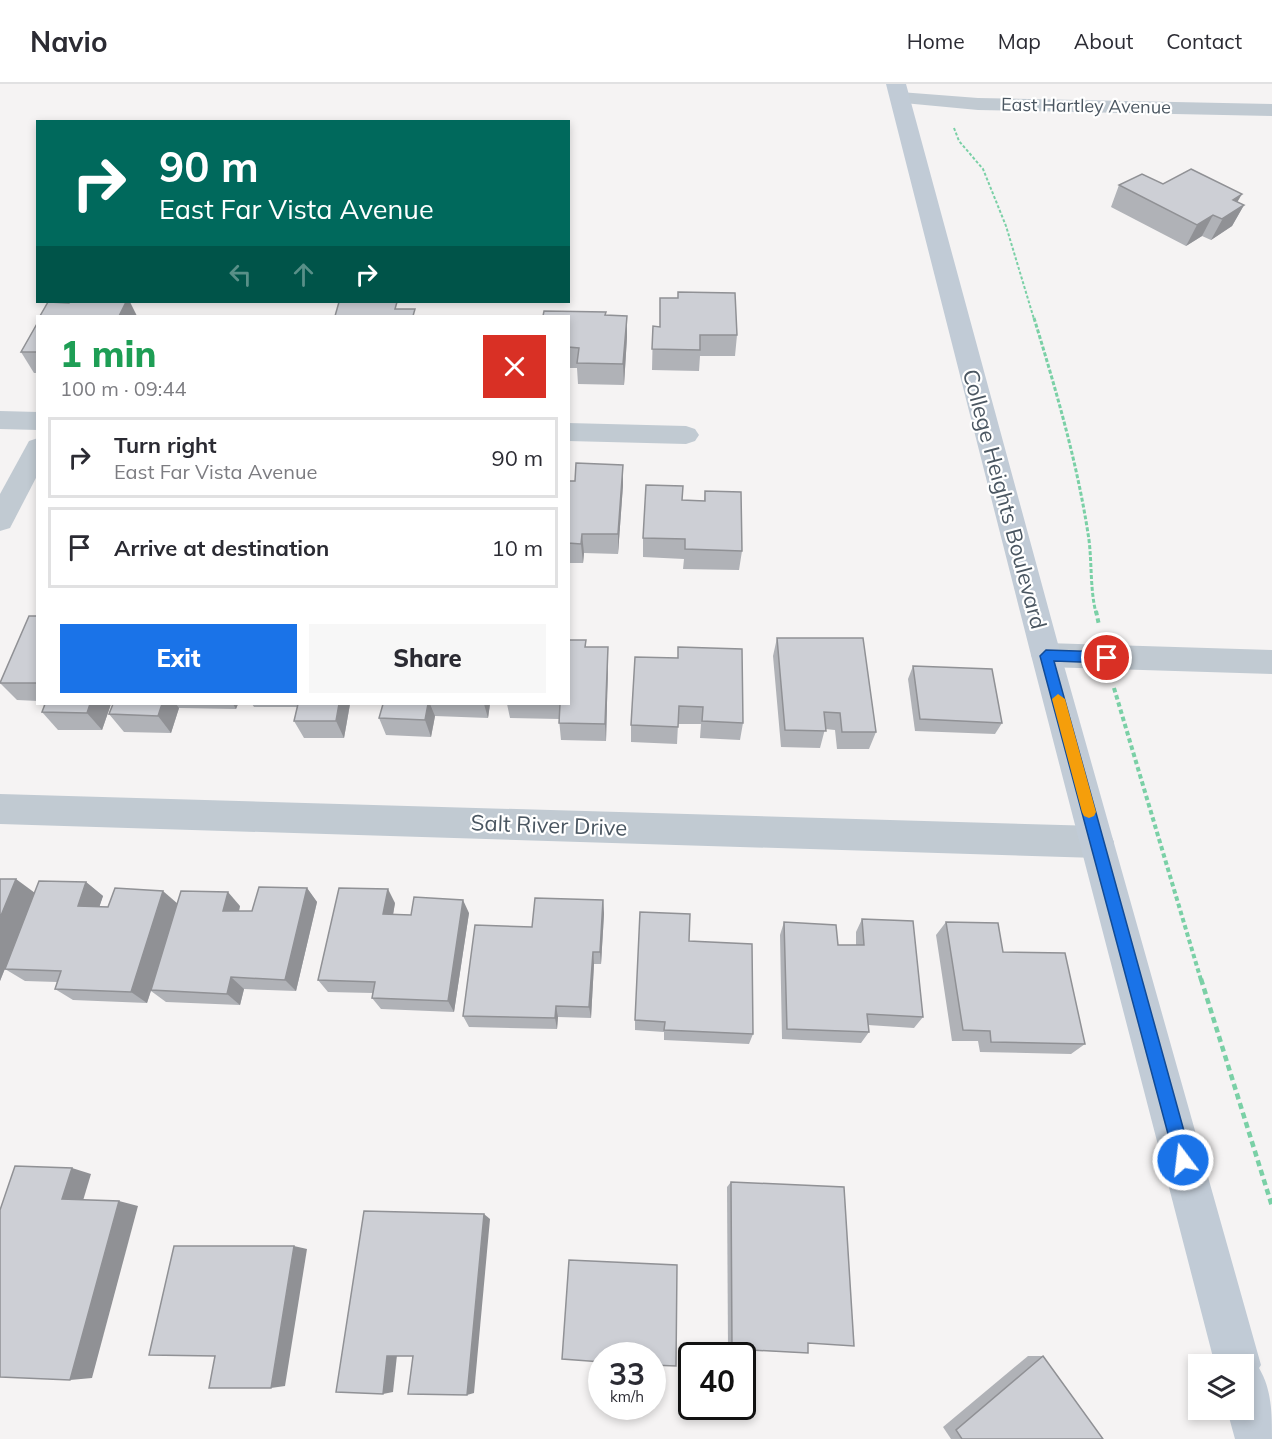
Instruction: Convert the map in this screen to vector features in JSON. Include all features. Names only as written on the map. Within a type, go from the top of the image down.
[{"type":"street","name":"East Hartley Avenue","points":[[898,91],[935,99],[978,104],[1272,110]]},
{"type":"street","name":"College Heights Boulevard","points":[[898,91],[1046,656],[1235,1354]]},
{"type":"street","points":[[0,420],[36,421]]},
{"type":"street","points":[[570,432],[686,435]]},
{"type":"street","points":[[0,521],[36,451]]},
{"type":"street","points":[[1046,656],[1272,662]]},
{"type":"street","name":"Salt River Drive","points":[[0,808],[1097,842]]},
{"type":"street","points":[[1253,1420],[1258,1439]]},
{"type":"building","points":[[1191,169],[1242,194],[1233,200],[1244,205],[1222,219],[1213,215],[1197,225],[1119,185],[1142,174],[1163,184]]},
{"type":"building","points":[[678,292],[735,293],[737,335],[700,335],[700,350],[652,349],[653,326],[660,327],[660,298],[678,298]]},
{"type":"building","points":[[47,303],[126,303],[120,315],[41,315]]},
{"type":"building","points":[[339,303],[397,303],[395,309],[415,309],[413,315],[335,315]]},
{"type":"building","points":[[544,311],[606,312],[605,315],[627,316],[623,364],[577,363],[579,348],[570,347],[570,315],[543,315]]},
{"type":"building","points":[[36,326],[36,352],[21,352]]},
{"type":"building","points":[[576,463],[623,465],[618,534],[582,534],[581,544],[570,543],[570,481],[575,481]]},
{"type":"building","points":[[646,485],[683,486],[682,500],[705,501],[705,491],[741,492],[742,551],[685,549],[685,539],[643,538]]},
{"type":"building","points":[[29,616],[36,616],[36,683],[0,683]]},
{"type":"building","points":[[777,638],[863,638],[876,732],[842,732],[840,713],[824,712],[826,731],[785,730]]},
{"type":"building","points":[[570,640],[586,640],[585,647],[608,647],[605,724],[559,723],[560,705],[570,705]]},
{"type":"building","points":[[678,647],[742,649],[743,723],[702,721],[703,707],[679,706],[678,727],[631,725],[635,657],[678,658]]},
{"type":"building","points":[[913,666],[992,669],[1002,723],[920,719]]},
{"type":"building","points":[[45,705],[90,705],[87,713],[42,712]]},
{"type":"building","points":[[113,705],[162,705],[158,716],[109,714]]},
{"type":"building","points":[[298,705],[339,705],[336,721],[294,721]]},
{"type":"building","points":[[383,705],[428,705],[425,720],[379,718]]},
{"type":"building","points":[[0,879],[16,879],[0,918]]},
{"type":"building","points":[[39,881],[86,882],[78,906],[108,907],[115,888],[163,891],[131,992],[55,989],[61,971],[5,969]]},
{"type":"building","points":[[259,887],[307,888],[285,980],[231,977],[227,994],[151,990],[181,891],[228,892],[223,911],[252,911]]},
{"type":"building","points":[[339,888],[388,889],[383,914],[411,915],[414,897],[463,900],[448,1001],[372,998],[375,982],[318,980]]},
{"type":"building","points":[[535,898],[603,900],[600,952],[593,952],[589,1007],[556,1006],[555,1018],[463,1016],[475,925],[532,927]]},
{"type":"building","points":[[640,912],[690,914],[689,941],[752,944],[753,1034],[664,1030],[665,1022],[635,1020]]},
{"type":"building","points":[[862,919],[913,921],[923,1017],[867,1014],[869,1032],[787,1029],[784,922],[836,925],[838,945],[864,945]]},
{"type":"building","points":[[946,922],[998,923],[1003,952],[1065,953],[1085,1044],[991,1042],[990,1031],[963,1030]]},
{"type":"building","points":[[15,1166],[72,1168],[62,1199],[119,1201],[70,1380],[0,1377],[0,1210]]},
{"type":"building","points":[[731,1182],[844,1187],[854,1346],[808,1343],[808,1353],[756,1350],[756,1342],[732,1342]]},
{"type":"building","points":[[364,1211],[484,1214],[467,1395],[408,1394],[413,1356],[387,1356],[383,1394],[336,1392]]},
{"type":"building","points":[[174,1246],[294,1246],[271,1388],[209,1388],[215,1356],[149,1355]]},
{"type":"building","points":[[569,1260],[677,1265],[676,1366],[666,1366],[666,1342],[588,1342],[588,1361],[562,1359]]},
{"type":"building","points":[[1043,1356],[1103,1439],[962,1439],[956,1430]]},
{"type":"slow traffic","points":[[1058,699],[1089,812]]},
{"type":"route","points":[[1107,658],[1046,656],[1183,1160]]}]
